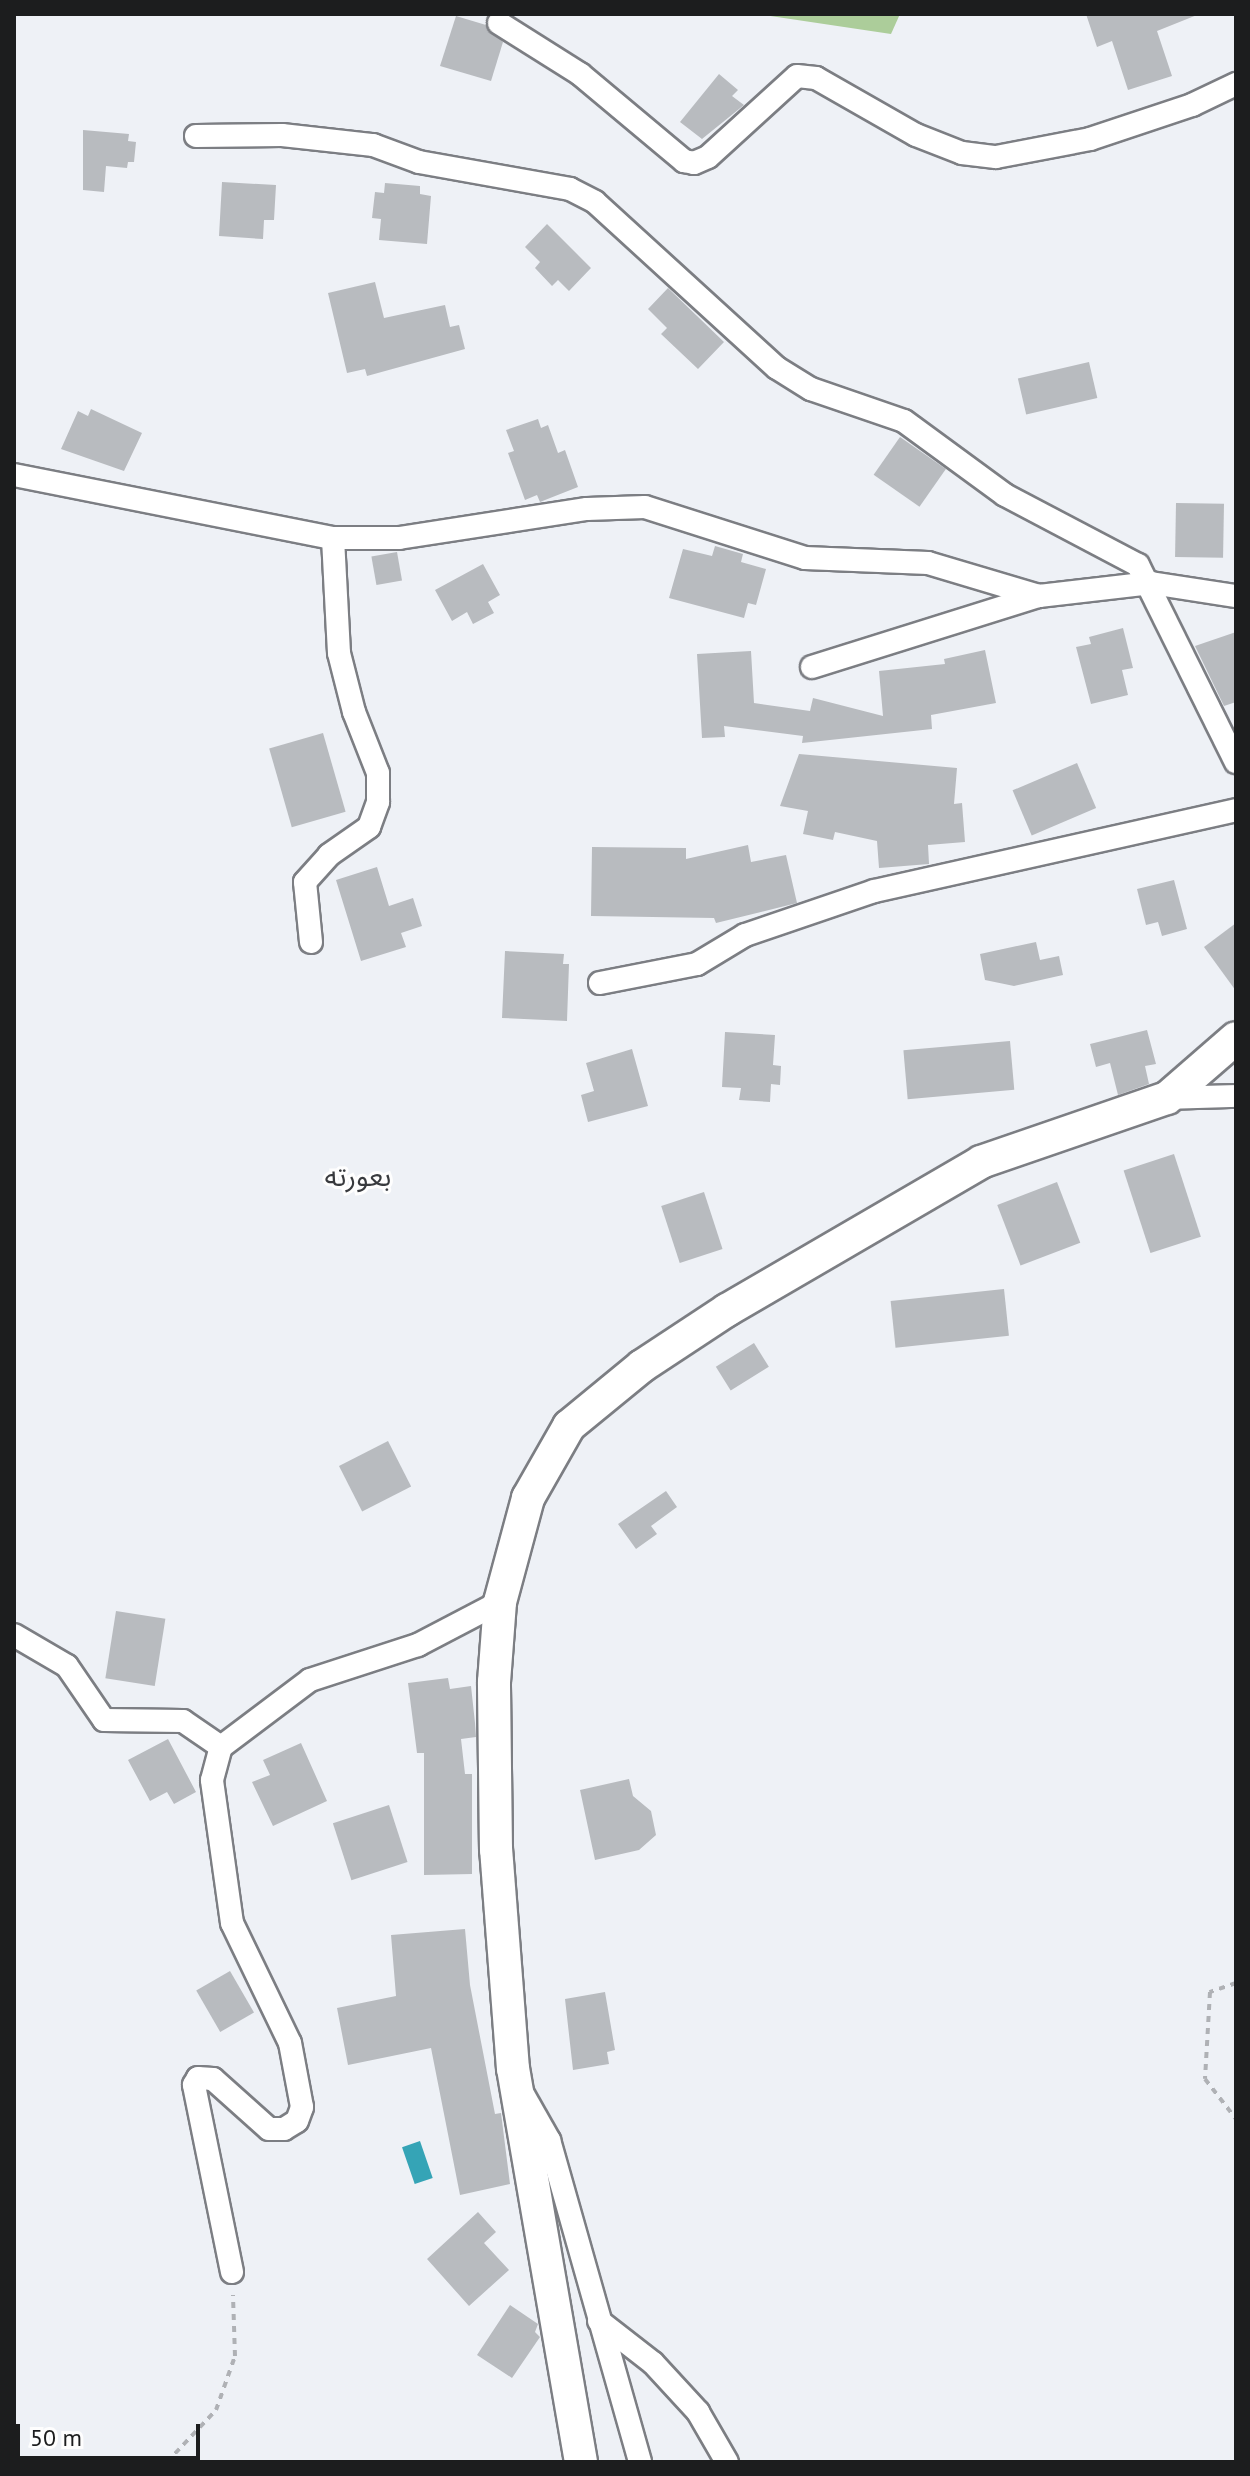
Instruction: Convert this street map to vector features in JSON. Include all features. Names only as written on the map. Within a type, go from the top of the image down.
[{"type":"main road","points":[[581,2462],[513,2069],[493,1760],[500,1602],[515,1533],[545,1461],[569,1426],[642,1366],[727,1310],[981,1162],[1167,1098],[1236,1038]]},
{"type":"street","points":[[499,23],[580,74],[684,161],[694,163],[708,157],[797,76],[816,78],[916,135],[962,153],[996,157],[1090,139],[1192,105],[1236,84]]},
{"type":"street","points":[[196,136],[323,137],[373,145],[419,162],[570,189],[622,222],[777,368],[811,389],[904,421],[1005,495],[1123,554],[1151,583],[1236,762]]},
{"type":"street","points":[[14,475],[333,538],[399,538],[587,509],[645,507],[805,558],[928,563],[1039,596]]},
{"type":"street","points":[[311,942],[305,882],[329,855],[369,827],[378,802],[378,773],[354,712],[339,653],[333,538]]},
{"type":"street","points":[[812,667],[1039,596],[1151,583],[1236,596]]},
{"type":"street","points":[[600,983],[697,964],[745,935],[874,891],[1236,810]]},
{"type":"street","points":[[1167,1098],[1236,1096]]},
{"type":"street","points":[[232,2272],[194,2085],[198,2078],[213,2079],[269,2129],[284,2129],[297,2121],[302,2107],[290,2043],[232,1923],[212,1780],[221,1747],[310,1680],[418,1645],[500,1602]]},
{"type":"street","points":[[14,1635],[67,1666],[104,1720],[183,1721],[221,1747]]},
{"type":"street","points":[[513,2069],[549,2140],[640,2462]]},
{"type":"street","points":[[599,2321],[653,2363],[698,2412],[727,2462]]},
{"type":"path","points":[[1236,1983],[1210,1992],[1205,2079],[1236,2119]]},
{"type":"path","points":[[167,2462],[216,2410],[235,2356],[232,2272]]},
{"type":"green space","points":[[757,14],[900,14],[891,34]]},
{"type":"water","points":[[420,2141],[433,2178],[415,2184],[402,2147]]},
{"type":"building","points":[[1086,14],[1197,15],[1157,31],[1172,76],[1128,90],[1112,41],[1097,47]]},
{"type":"building","points":[[456,16],[486,25],[503,42],[491,81],[440,66]]},
{"type":"building","points":[[719,74],[738,90],[732,96],[744,105],[702,139],[680,122]]},
{"type":"building","points":[[83,130],[129,134],[128,141],[136,142],[134,162],[128,162],[127,168],[106,166],[104,192],[83,190]]},
{"type":"building","points":[[222,182],[276,185],[274,220],[264,220],[263,239],[219,236]]},
{"type":"building","points":[[385,183],[420,186],[420,194],[431,196],[427,244],[379,240],[381,219],[372,218],[375,192],[384,193]]},
{"type":"building","points":[[547,224],[591,268],[569,291],[558,280],[552,286],[535,268],[540,262],[525,247]]},
{"type":"building","points":[[375,282],[384,318],[445,305],[450,327],[459,325],[465,349],[367,376],[365,369],[347,373],[328,293]]},
{"type":"building","points":[[668,288],[724,342],[698,369],[661,334],[667,328],[648,309]]},
{"type":"building","points":[[1089,362],[1097,398],[1026,414],[1018,378]]},
{"type":"building","points":[[91,409],[142,433],[124,471],[61,449],[78,411],[88,416]]},
{"type":"building","points":[[538,419],[541,428],[548,425],[558,453],[565,450],[578,487],[540,502],[537,495],[525,500],[508,453],[514,451],[506,430]]},
{"type":"building","points":[[900,437],[946,469],[919,507],[874,475]]},
{"type":"building","points":[[1176,503],[1224,504],[1223,558],[1175,557]]},
{"type":"building","points":[[715,546],[743,554],[741,562],[766,569],[756,605],[748,603],[744,618],[669,598],[683,549],[712,556]]},
{"type":"building","points":[[397,552],[402,581],[376,585],[371,557]]},
{"type":"building","points":[[483,564],[500,595],[488,602],[494,613],[473,624],[467,612],[452,621],[435,590]]},
{"type":"building","points":[[1123,628],[1133,668],[1122,670],[1128,695],[1091,704],[1076,647],[1091,644],[1089,637]]},
{"type":"building","points":[[1236,632],[1236,702],[1224,706],[1195,646]]},
{"type":"building","points":[[985,650],[996,703],[931,715],[932,729],[802,743],[803,736],[724,726],[725,737],[702,738],[697,654],[751,651],[754,703],[810,711],[813,698],[883,716],[879,671],[945,664],[944,659]]},
{"type":"building","points":[[323,733],[346,812],[292,827],[269,748]]},
{"type":"building","points":[[799,754],[957,768],[954,804],[962,803],[965,842],[928,845],[929,864],[879,868],[877,841],[835,832],[833,840],[803,834],[808,811],[780,806]]},
{"type":"building","points":[[1077,763],[1096,808],[1032,835],[1013,790]]},
{"type":"building","points":[[748,845],[751,862],[786,855],[797,903],[716,923],[714,918],[591,916],[592,847],[686,848],[686,859]]},
{"type":"building","points":[[377,867],[389,906],[413,898],[422,926],[401,933],[406,947],[361,961],[336,880]]},
{"type":"building","points":[[1174,880],[1187,929],[1162,936],[1158,922],[1146,925],[1137,889]]},
{"type":"building","points":[[1236,923],[1236,991],[1204,947]]},
{"type":"building","points":[[1036,942],[1040,960],[1059,956],[1063,975],[1014,986],[985,980],[980,954]]},
{"type":"building","points":[[505,951],[564,954],[563,964],[569,964],[567,1021],[502,1018]]},
{"type":"building","points":[[1147,1030],[1156,1064],[1145,1066],[1149,1084],[1118,1095],[1110,1063],[1096,1067],[1090,1044]]},
{"type":"building","points":[[725,1032],[775,1035],[773,1065],[781,1066],[780,1085],[771,1084],[770,1102],[739,1100],[741,1088],[722,1087]]},
{"type":"building","points":[[1010,1041],[1014,1090],[908,1099],[903,1050]]},
{"type":"building","points":[[632,1049],[648,1106],[588,1122],[581,1095],[594,1091],[586,1063]]},
{"type":"building","points":[[1174,1154],[1201,1237],[1150,1253],[1124,1170]]},
{"type":"building","points":[[1057,1182],[1080,1243],[1021,1266],[997,1205]]},
{"type":"building","points":[[704,1192],[723,1249],[680,1263],[661,1206]]},
{"type":"building","points":[[1004,1289],[1009,1336],[896,1348],[891,1301]]},
{"type":"building","points":[[754,1343],[769,1367],[731,1391],[716,1367]]},
{"type":"building","points":[[388,1441],[411,1486],[362,1511],[339,1466]]},
{"type":"building","points":[[666,1491],[677,1507],[651,1526],[657,1534],[636,1549],[618,1524]]},
{"type":"building","points":[[116,1611],[165,1619],[155,1686],[105,1678]]},
{"type":"building","points":[[448,1678],[450,1689],[471,1686],[476,1737],[461,1739],[465,1774],[472,1774],[472,1874],[424,1875],[424,1753],[417,1753],[408,1683]]},
{"type":"building","points":[[168,1739],[196,1792],[174,1804],[167,1792],[150,1801],[128,1760]]},
{"type":"building","points":[[301,1743],[327,1801],[273,1826],[252,1782],[270,1775],[263,1760]]},
{"type":"building","points":[[629,1779],[633,1796],[651,1811],[656,1835],[639,1850],[595,1860],[580,1790]]},
{"type":"building","points":[[389,1805],[408,1862],[351,1880],[333,1823]]},
{"type":"building","points":[[465,1929],[470,1985],[495,2114],[501,2113],[510,2184],[460,2195],[431,2048],[348,2065],[337,2008],[396,1996],[391,1935]]},
{"type":"building","points":[[230,1971],[254,2013],[220,2032],[196,1990]]},
{"type":"building","points":[[605,1992],[615,2050],[607,2052],[609,2064],[573,2070],[565,1999]]},
{"type":"building","points":[[478,2212],[496,2232],[484,2243],[509,2270],[469,2306],[427,2259]]},
{"type":"building","points":[[510,2305],[538,2324],[535,2332],[540,2337],[512,2378],[477,2355]]},
{"type":"district","name":"بعورته","points":[[358,1176]]}]
